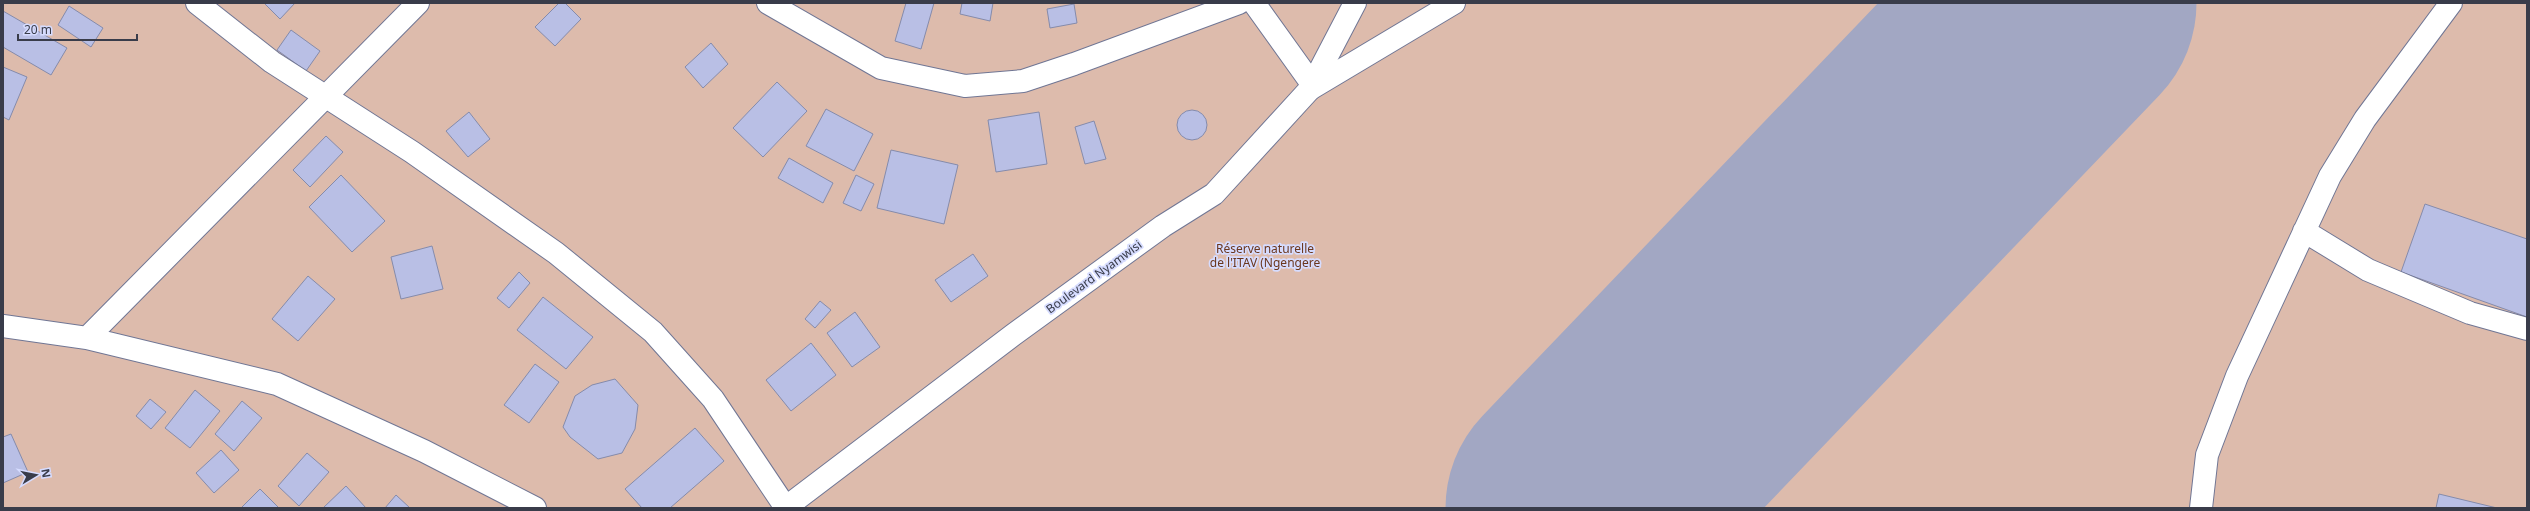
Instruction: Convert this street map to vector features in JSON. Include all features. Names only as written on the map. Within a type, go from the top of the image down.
[{"type":"street","points":[[198,3],[272,62],[412,152],[556,253],[654,332],[713,399],[785,508]]},
{"type":"street","points":[[87,338],[418,3]]},
{"type":"street","points":[[768,3],[881,68],[965,86],[1023,81],[1074,64],[1238,3]]},
{"type":"street","points":[[1254,3],[1311,86],[1454,3]]},
{"type":"street","name":"Boulevard Nyamwisi","points":[[785,508],[1013,335],[1163,226],[1214,194],[1311,86],[1355,3]]},
{"type":"street","points":[[2201,508],[2207,455],[2229,398],[2330,176],[2365,119],[2451,3]]},
{"type":"street","points":[[2304,231],[2368,270],[2470,313],[2527,329]]},
{"type":"street","points":[[3,326],[87,338],[276,384],[424,451],[535,508]]},
{"type":"green space","name":"Réserve naturelle de l'ITAV (Ngengere","points":[[3,3],[2527,3],[2527,508],[3,508]]},
{"type":"building","points":[[264,3],[295,3],[280,19]]},
{"type":"building","points":[[559,3],[565,3],[581,19],[555,46],[535,27]]},
{"type":"building","points":[[906,3],[934,3],[921,49],[895,41]]},
{"type":"building","points":[[962,3],[993,3],[990,21],[960,14]]},
{"type":"building","points":[[1074,4],[1077,23],[1050,28],[1047,9]]},
{"type":"building","points":[[69,6],[103,28],[91,47],[58,25]]},
{"type":"building","points":[[3,11],[67,48],[51,75],[3,47]]},
{"type":"building","points":[[291,30],[320,51],[306,71],[277,50]]},
{"type":"building","points":[[711,43],[728,64],[703,88],[685,67]]},
{"type":"building","points":[[3,67],[27,77],[9,120],[3,117]]},
{"type":"building","points":[[777,82],[807,111],[763,157],[733,128]]},
{"type":"building","points":[[826,109],[873,134],[854,171],[806,146]]},
{"type":"building","points":[[1192,110],[1203,114],[1207,125],[1203,136],[1192,140],[1181,136],[1177,125],[1181,114]]},
{"type":"building","points":[[469,112],[490,139],[468,157],[446,131]]},
{"type":"building","points":[[1039,112],[1047,164],[996,172],[988,120]]},
{"type":"building","points":[[1094,121],[1106,159],[1085,164],[1075,127]]},
{"type":"building","points":[[326,136],[343,152],[310,187],[293,170]]},
{"type":"building","points":[[891,150],[958,165],[944,224],[877,208]]},
{"type":"building","points":[[789,158],[833,183],[823,203],[778,178]]},
{"type":"building","points":[[341,175],[385,221],[352,252],[309,207]]},
{"type":"building","points":[[856,175],[874,184],[861,211],[843,203]]},
{"type":"building","points":[[2425,204],[2527,239],[2527,317],[2401,272]]},
{"type":"building","points":[[432,246],[443,289],[401,299],[391,257]]},
{"type":"building","points":[[973,254],[988,276],[951,302],[935,280]]},
{"type":"building","points":[[519,272],[530,283],[509,308],[497,298]]},
{"type":"building","points":[[308,276],[335,299],[298,341],[272,319]]},
{"type":"building","points":[[543,297],[593,337],[566,369],[517,330]]},
{"type":"building","points":[[820,301],[831,310],[815,328],[805,319]]},
{"type":"building","points":[[855,312],[880,347],[852,367],[827,333]]},
{"type":"building","points":[[811,343],[836,375],[791,411],[766,380]]},
{"type":"building","points":[[535,364],[559,382],[529,423],[504,405]]},
{"type":"building","points":[[615,379],[638,405],[635,429],[622,453],[598,459],[570,437],[563,427],[575,396],[592,385]]},
{"type":"building","points":[[195,390],[220,411],[190,448],[165,428]]},
{"type":"building","points":[[150,399],[166,412],[151,429],[136,416]]},
{"type":"building","points":[[242,401],[262,418],[234,451],[215,434]]},
{"type":"building","points":[[695,428],[724,461],[670,508],[642,508],[625,489]]},
{"type":"building","points":[[11,434],[28,472],[3,483],[3,437]]},
{"type":"building","points":[[221,450],[239,470],[214,493],[196,473]]},
{"type":"building","points":[[307,453],[329,472],[299,506],[278,486]]},
{"type":"building","points":[[346,486],[366,508],[323,508]]},
{"type":"building","points":[[260,489],[279,508],[241,508]]},
{"type":"building","points":[[2439,494],[2497,508],[2436,508]]},
{"type":"building","points":[[396,495],[410,508],[385,508]]},
{"type":"runway","points":[[1579,508],[2063,3]]}]
